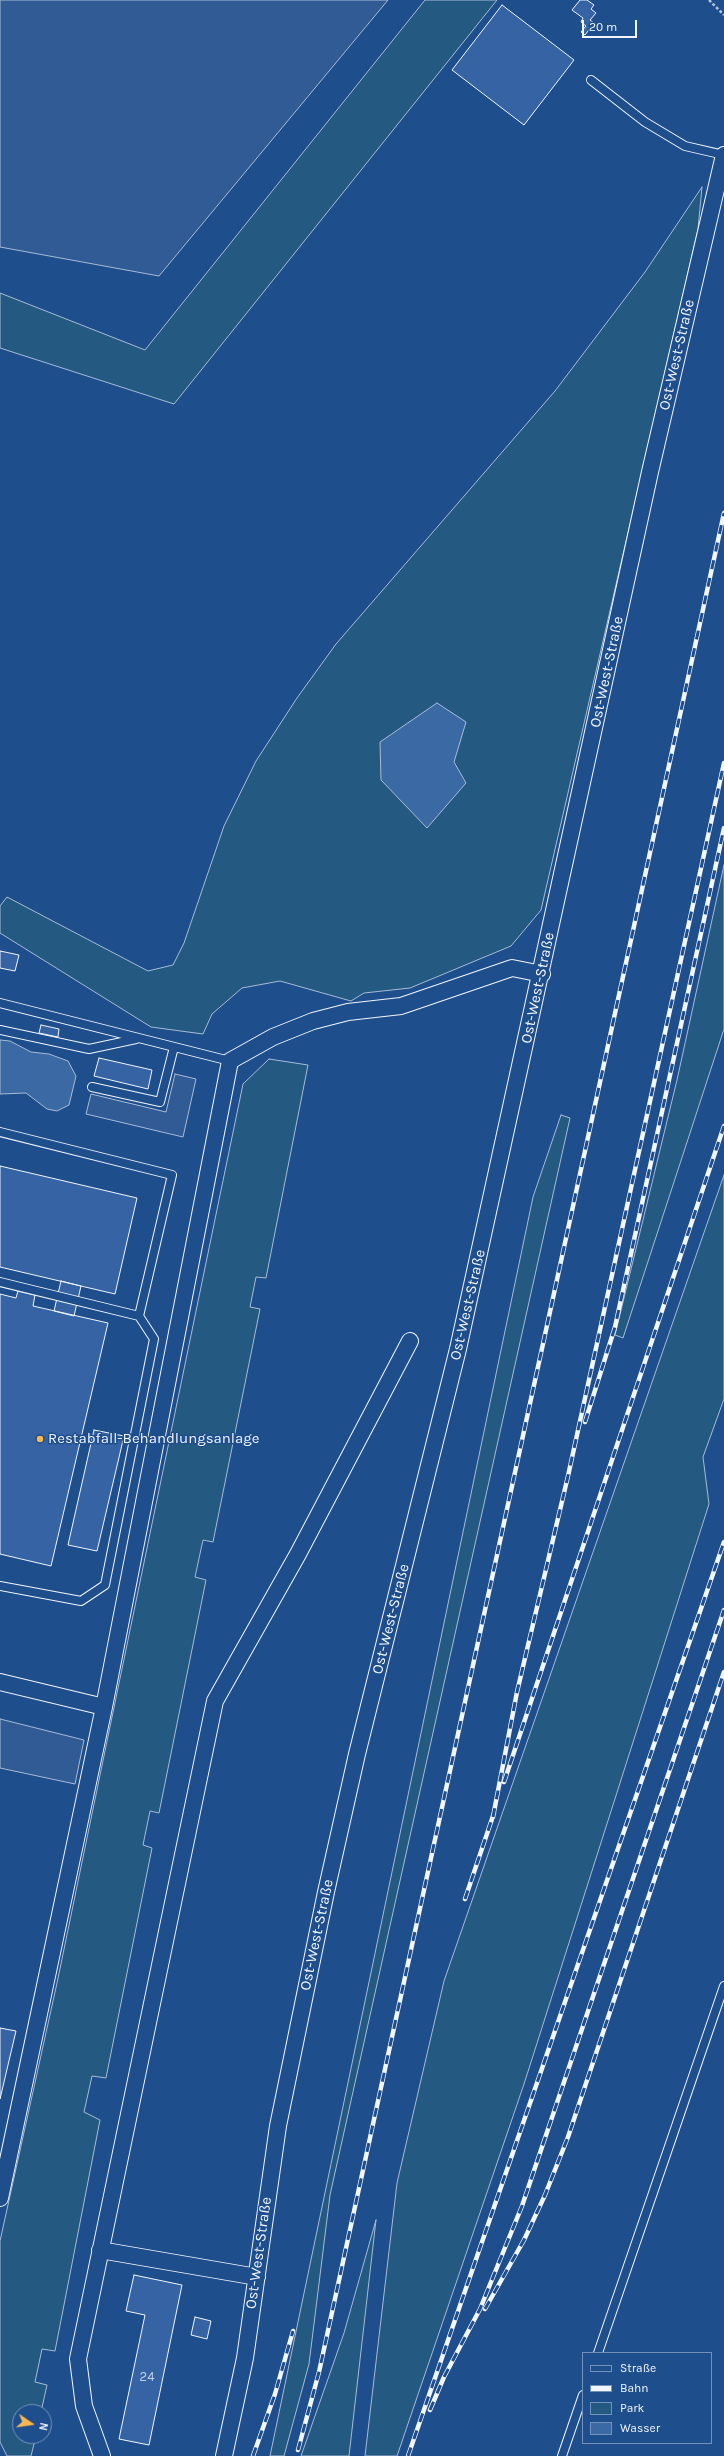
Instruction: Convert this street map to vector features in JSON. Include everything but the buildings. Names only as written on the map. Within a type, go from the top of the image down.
[{"type":"street","name":"Ost-West-Straße","points":[[224,2456],[244,2358],[278,2126],[326,1892],[357,1754],[458,1348],[542,974],[650,472],[724,155]]},
{"type":"street","points":[[0,2198],[104,1708],[230,1061],[273,1037],[313,1021],[348,1012],[402,1006],[512,968],[542,974]]},
{"type":"street","points":[[102,2456],[84,2406],[78,2359],[215,1702],[298,1554],[410,1341]]},
{"type":"street","points":[[0,1682],[104,1708]]},
{"type":"street","points":[[100,2250],[257,2277]]},
{"type":"lane","points":[[591,80],[645,122],[684,146],[724,155]]},
{"type":"lane","points":[[0,1003],[230,1061]]},
{"type":"lane","points":[[0,1030],[89,1049],[140,1038]]},
{"type":"lane","points":[[92,1087],[160,1102],[174,1047]]},
{"type":"lane","points":[[0,1132],[172,1175],[139,1316]]},
{"type":"lane","points":[[0,1282],[139,1316],[154,1339],[105,1585],[81,1601],[0,1586]]},
{"type":"lane","points":[[598,2352],[724,1986]]},
{"type":"lane","points":[[562,2456],[582,2398]]},
{"type":"path","points":[[709,0],[724,15]]},
{"type":"green space","points":[[425,0],[497,0],[174,404],[0,348],[0,293],[145,350]]},
{"type":"green space","points":[[702,187],[698,229],[541,910],[511,946],[410,988],[364,993],[351,1001],[280,981],[242,988],[212,1014],[203,1034],[151,1027],[0,933],[0,906],[7,897],[148,971],[173,965],[184,943],[224,826],[256,761],[297,698],[336,644],[555,391],[645,272]]},
{"type":"green space","points":[[724,865],[724,1029],[623,1338],[615,1335],[677,1080]]},
{"type":"green space","points":[[269,1059],[308,1065],[266,1278],[256,1277],[250,1307],[260,1309],[213,1542],[203,1540],[195,1577],[206,1580],[159,1813],[150,1811],[143,1845],[152,1848],[106,2078],[92,2076],[84,2112],[100,2120],[55,2351],[42,2349],[35,2382],[47,2385],[43,2404],[12,2404],[12,2444],[34,2444],[31,2456],[7,2456],[0,2442],[0,2241],[57,1983],[243,1084]]},
{"type":"green space","points":[[561,1115],[570,1118],[330,2195],[309,2364],[284,2456],[270,2456],[533,1197]]},
{"type":"green space","points":[[724,1175],[724,1399],[703,1457],[709,1504],[524,2084],[397,2456],[365,2456],[397,2183],[444,1981]]},
{"type":"green space","points":[[376,2220],[349,2456],[301,2456],[344,2333]]},
{"type":"shaded area","points":[[0,0],[388,0],[159,276],[0,247]]},
{"type":"shaded area","points":[[175,1074],[196,1079],[183,1137],[86,1114],[91,1094],[166,1112]]},
{"type":"shaded area","points":[[0,1719],[84,1740],[75,1784],[0,1768]]},
{"type":"water","points":[[437,703],[466,722],[454,762],[466,783],[427,828],[381,780],[380,742]]},
{"type":"water","points":[[0,1040],[10,1041],[31,1052],[49,1054],[68,1061],[76,1076],[69,1105],[57,1111],[47,1109],[26,1093],[0,1094]]},
{"type":"railway","points":[[298,2450],[319,2372],[724,513]]},
{"type":"railway","points":[[493,1817],[517,1692],[568,1476],[724,763]]},
{"type":"railway","points":[[585,1422],[615,1327],[724,828]]},
{"type":"railway","points":[[504,1782],[724,1126]]},
{"type":"railway","points":[[408,2456],[724,1542]]},
{"type":"railway","points":[[430,2410],[444,2377],[480,2309],[522,2206],[724,1610]]},
{"type":"railway","points":[[485,2309],[524,2240],[545,2195],[568,2137],[724,1672]]},
{"type":"railway","points":[[465,1899],[494,1813]]},
{"type":"railway","points":[[253,2456],[275,2394],[293,2331]]},
{"type":"place","name":"Restabfall-Behandlungsanlage","points":[[40,1439]]}]
